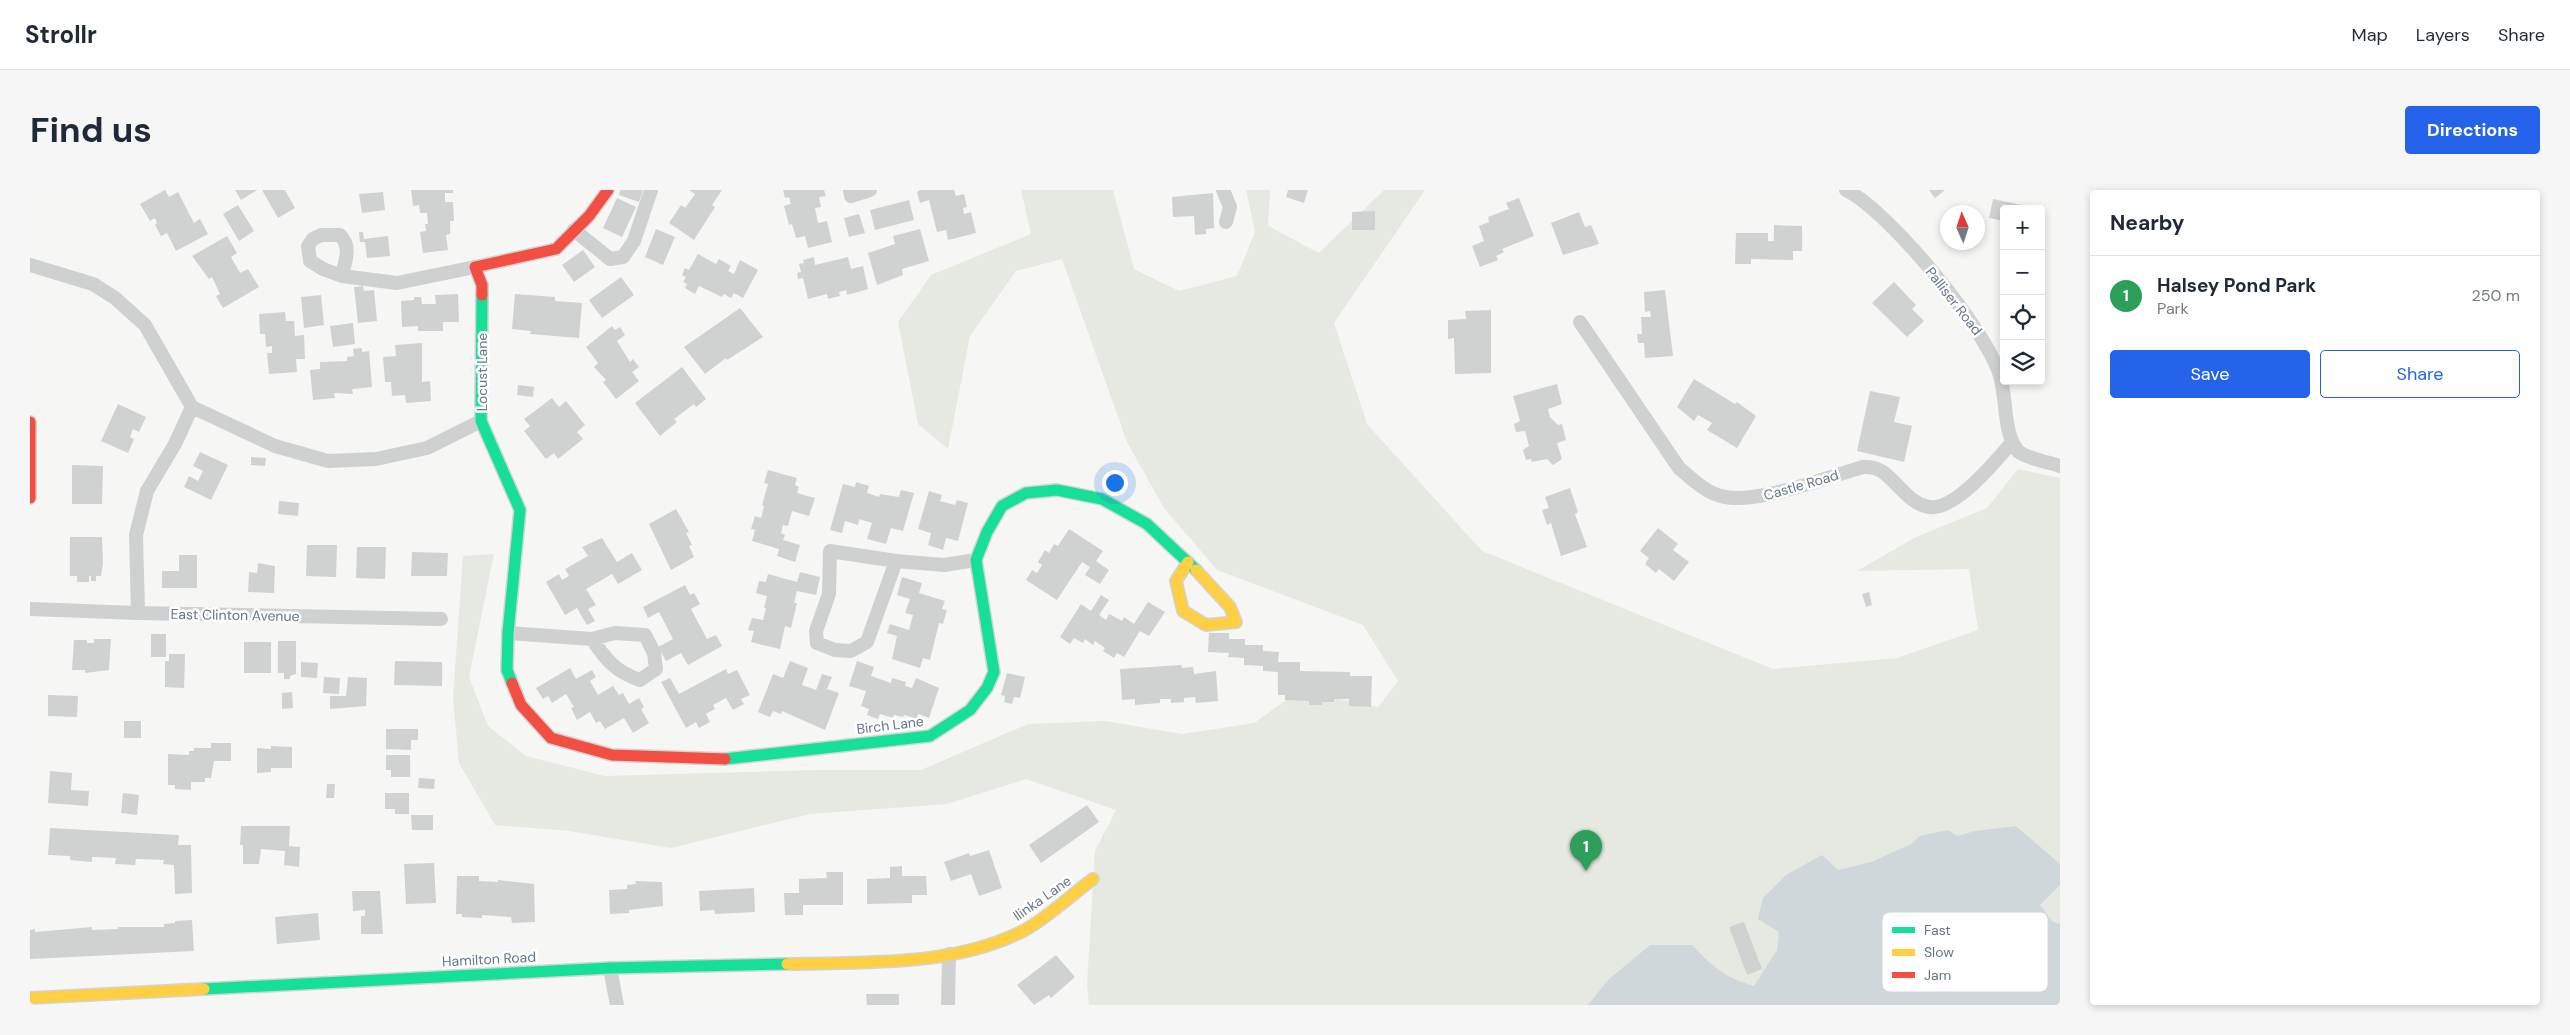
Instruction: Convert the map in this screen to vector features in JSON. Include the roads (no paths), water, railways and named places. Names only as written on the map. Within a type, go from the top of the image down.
[{"type":"street","points":[[342,276],[396,283],[556,248],[589,216],[608,190]]},
{"type":"street","points":[[574,230],[601,254],[610,259],[623,257],[634,241],[651,190]]},
{"type":"street","points":[[850,190],[851,196],[870,190]]},
{"type":"street","points":[[1223,190],[1230,206],[1226,222]]},
{"type":"street","name":"Palliser Road","points":[[1846,190],[1862,193],[1916,252],[1981,334],[2000,375],[2012,442]]},
{"type":"street","points":[[30,265],[93,284],[115,298],[145,325],[192,407],[275,446],[328,461],[376,459],[428,448],[481,421]]},
{"type":"street","name":"Locust Lane","points":[[475,267],[482,284],[481,421],[520,510],[508,633],[507,670]]},
{"type":"street","name":"Castle Road","points":[[1580,322],[1679,468],[1700,486],[1720,496],[1738,498],[1761,497],[1863,467],[1871,467],[1882,470],[1914,502],[1931,508],[1943,505],[1980,480],[2012,442]]},
{"type":"street","points":[[138,613],[136,535],[147,491],[175,444],[192,407]]},
{"type":"street","points":[[30,422],[30,498]]},
{"type":"street","points":[[2012,442],[2019,453],[2060,466]]},
{"type":"street","points":[[896,561],[867,642],[851,651],[834,650],[817,643],[816,631],[830,594],[830,551],[896,561],[944,565],[976,560],[987,532],[1002,506],[1026,493],[1057,490],[1102,499],[1147,524],[1188,562],[1208,581],[1230,608],[1236,622],[1206,625],[1184,611],[1176,581],[1188,562]]},
{"type":"street","name":"Birch Lane","points":[[507,670],[522,705],[551,738],[612,755],[724,760],[930,736],[970,710],[987,688],[994,672],[976,560]]},
{"type":"street","name":"East Clinton Avenue","points":[[30,609],[441,620]]},
{"type":"street","points":[[508,633],[592,639],[615,633],[645,635],[654,653],[656,668],[640,680],[623,674],[607,662],[592,639]]},
{"type":"street","name":"Ilinka Lane","points":[[949,954],[990,946],[1025,930],[1093,880]]},
{"type":"street","points":[[948,1005],[949,954]]},
{"type":"street","name":"Hamilton Road","points":[[30,998],[71,1001],[610,968],[902,961],[949,954]]},
{"type":"street","points":[[610,968],[617,1005]]},
{"type":"place","name":"Halsey Pond Park","points":[[1586,871]]}]
